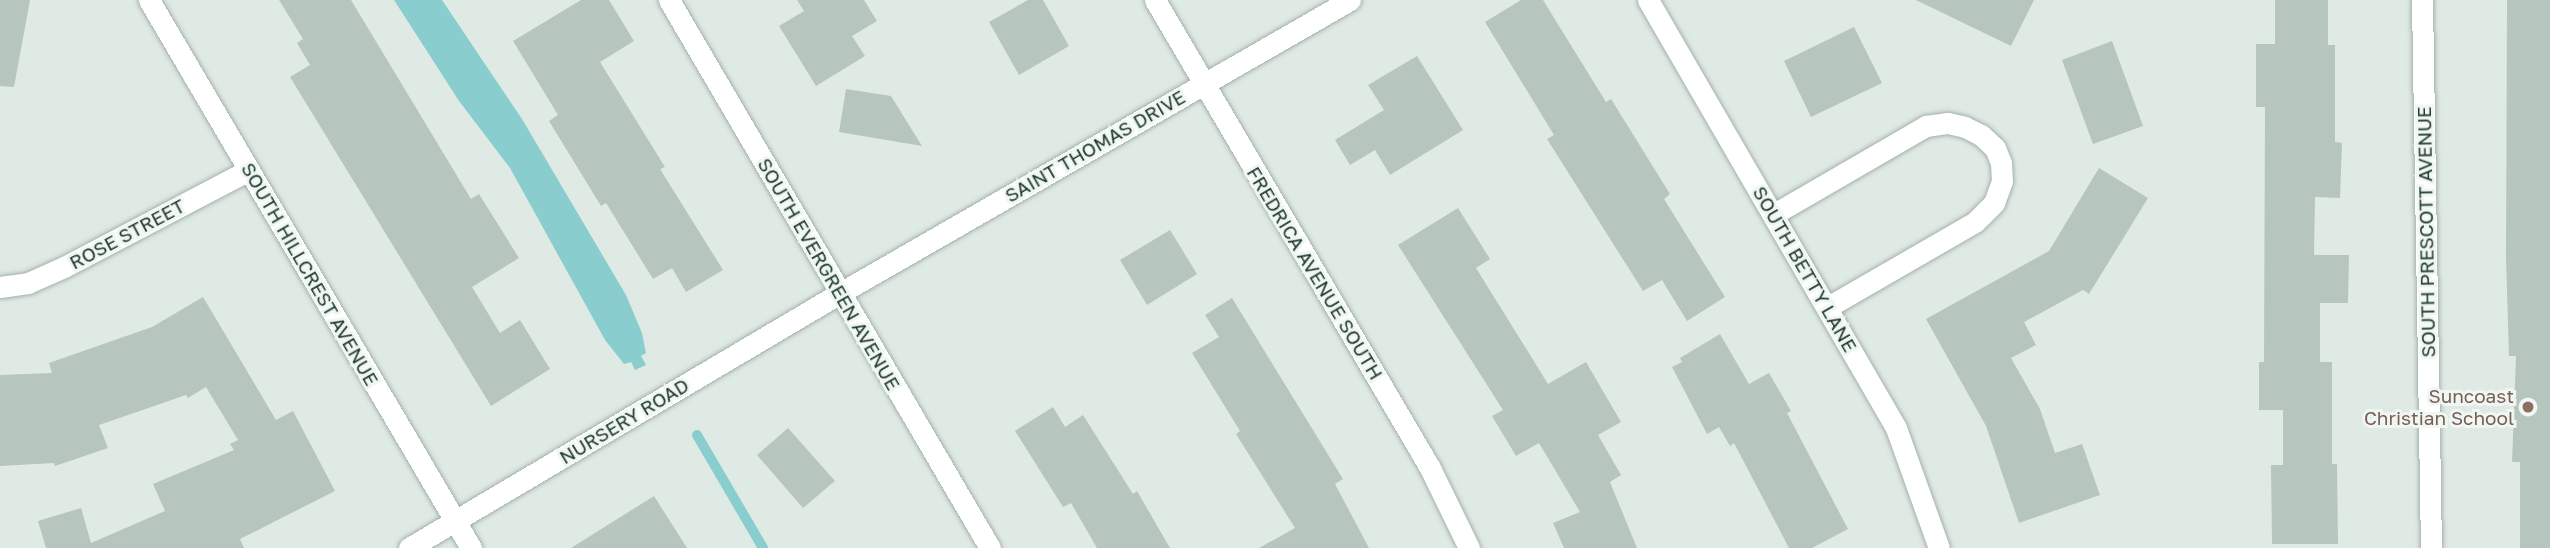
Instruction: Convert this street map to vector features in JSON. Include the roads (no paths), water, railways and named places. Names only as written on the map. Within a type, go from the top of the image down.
[{"type":"street","name":"SOUTH HILLCREST AVENUE","points":[[149,0],[471,548]]},
{"type":"street","name":"SOUTH EVERGREEN AVENUE","points":[[669,0],[990,548]]},
{"type":"street","name":"FREDRICA AVENUE SOUTH","points":[[1155,0],[1430,468],[1469,548]]},
{"type":"street","name":"SAINT THOMAS DRIVE","points":[[840,293],[1350,0]]},
{"type":"street","name":"SOUTH BETTY LANE","points":[[1648,0],[1829,307],[1896,428],[1939,548]]},
{"type":"street","name":"SOUTH PRESCOTT AVENUE","points":[[2422,0],[2431,548]]},
{"type":"street","points":[[1774,214],[1926,126],[1948,123],[1965,127],[1981,135],[1995,148],[2001,163],[2002,181],[1994,203],[1975,222],[1829,307]]},
{"type":"street","name":"ROSE STREET","points":[[0,287],[28,283],[64,267],[250,170]]},
{"type":"street","name":"NURSERY ROAD","points":[[409,548],[840,293]]},
{"type":"water","points":[[394,0],[442,0],[522,119],[626,295],[642,333],[646,353],[641,356],[646,365],[635,370],[631,362],[624,364],[605,340],[510,168],[459,101]]},
{"type":"waterway","points":[[697,435],[763,548]]},
{"type":"place","name":"Suncoast Christian School","points":[[2528,407]]}]
